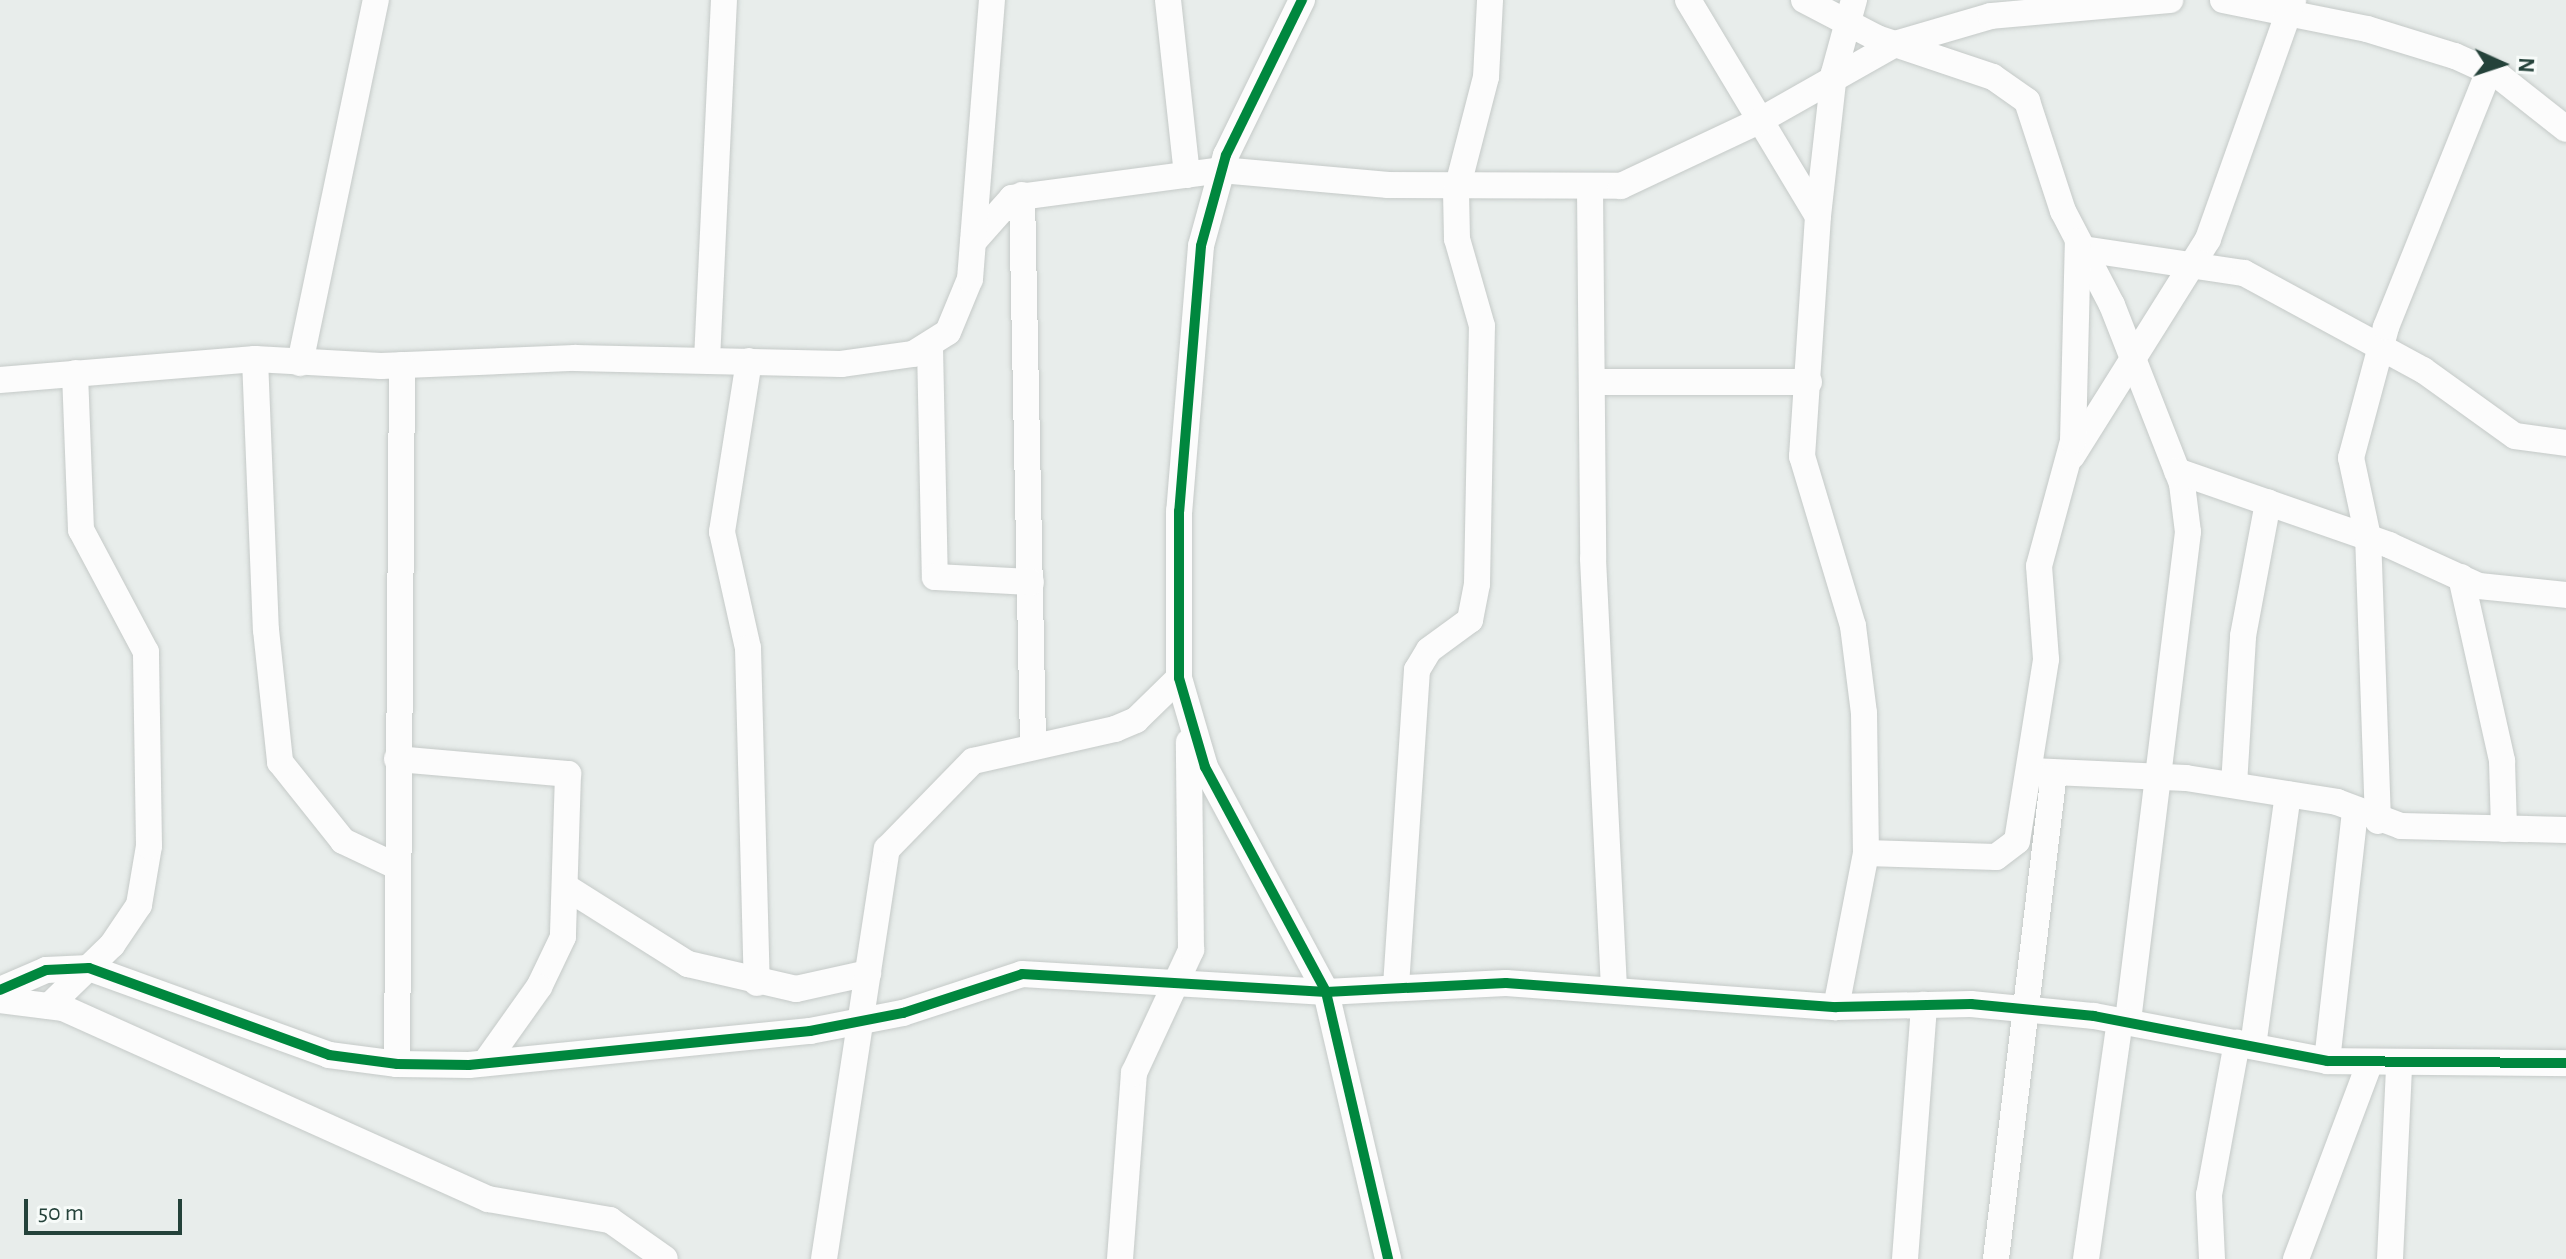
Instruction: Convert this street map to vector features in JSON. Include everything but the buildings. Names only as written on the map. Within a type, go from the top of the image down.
[{"type":"street","points":[[300,363],[376,0]]},
{"type":"street","points":[[707,360],[724,0]]},
{"type":"street","points":[[0,380],[255,359],[402,365],[707,360],[841,364],[930,347],[961,309],[973,242],[992,0]]},
{"type":"street","points":[[1168,0],[1187,175]]},
{"type":"street","points":[[1280,0],[1281,44]]},
{"type":"street","points":[[1120,1259],[1134,1073],[1180,984],[1194,923],[1188,723],[1179,678],[1179,511],[1194,300],[1221,170],[1302,0]]},
{"type":"street","points":[[1396,986],[1417,670],[1429,650],[1470,620],[1477,584],[1482,326],[1457,239],[1457,186],[1486,77],[1490,0]]},
{"type":"street","points":[[1688,0],[1818,216]]},
{"type":"street","points":[[1804,0],[1850,12],[1895,44],[1993,77],[2027,101],[2081,244],[2136,359],[2177,471],[2188,532],[2160,777],[2086,1259]]},
{"type":"street","points":[[973,242],[992,214],[1022,195],[1221,170],[1457,186],[1590,188],[1641,181],[1759,121],[1834,73],[1895,44],[1991,16],[2170,0]]},
{"type":"street","points":[[2223,0],[2290,6],[2489,71],[2566,129]]},
{"type":"street","points":[[2070,459],[2195,262],[2234,177],[2290,6]]},
{"type":"street","points":[[1836,1007],[1866,853],[1862,667],[1807,480],[1818,216],[1834,73],[1850,12]]},
{"type":"street","points":[[2327,1061],[2367,816],[2368,537],[2351,458],[2380,346],[2489,71]]},
{"type":"street","points":[[1590,188],[1595,636],[1614,989]]},
{"type":"street","points":[[1022,195],[1033,744]]},
{"type":"street","points":[[2081,244],[2195,262],[2277,286],[2380,346],[2515,436],[2566,443]]},
{"type":"street","points":[[1996,1259],[2027,1007],[2043,771],[2046,659],[2039,566],[2070,459],[2081,244]]},
{"type":"street","points":[[930,347],[935,577],[1031,582]]},
{"type":"street","points":[[255,359],[280,762],[343,841],[396,866]]},
{"type":"street","points":[[749,361],[722,532],[748,648],[757,983]]},
{"type":"street","points":[[397,1064],[396,866],[402,365]]},
{"type":"street","points":[[49,1006],[112,945],[146,887],[151,688],[137,626],[81,530],[75,373]]},
{"type":"street","points":[[1593,382],[1809,382]]},
{"type":"street","points":[[2177,471],[2368,537],[2512,595],[2566,595]]},
{"type":"street","points":[[2234,785],[2245,621],[2268,502]]},
{"type":"street","points":[[2461,577],[2502,761],[2504,829]]},
{"type":"street","points":[[824,1259],[883,866],[895,837],[973,761],[1033,744],[1126,724],[1179,678]]},
{"type":"street","points":[[1188,723],[1326,992],[1388,1259]]},
{"type":"street","points":[[397,759],[562,769],[571,784],[569,889],[554,959],[485,1063]]},
{"type":"street","points":[[1866,853],[1996,857],[2009,850],[2043,771]]},
{"type":"street","points":[[2043,771],[2160,777],[2234,785],[2288,794],[2367,816],[2504,829],[2566,830]]},
{"type":"street","points":[[2212,1259],[2209,1195],[2245,1045],[2288,794]]},
{"type":"street","points":[[569,889],[688,964],[757,983],[796,989],[868,973]]},
{"type":"street","points":[[0,990],[46,970],[89,968],[329,1055],[397,1064],[485,1063],[861,1021],[1022,974],[1326,992],[1396,986],[1614,989],[1836,1007],[2027,1007],[2124,1021],[2327,1061],[2369,1065],[2566,1063]]},
{"type":"street","points":[[0,1000],[49,1006],[488,1199],[610,1220],[665,1259]]},
{"type":"street","points":[[1905,1259],[1924,1005]]},
{"type":"street","points":[[2296,1259],[2369,1065]]},
{"type":"street","points":[[2390,1259],[2399,1065]]},
{"type":"cycle path","points":[[1302,0],[1226,155],[1201,246],[1179,511],[1179,678],[1205,767],[1326,992],[1388,1259]]},
{"type":"cycle path","points":[[0,990],[46,970],[89,968],[329,1055],[397,1064],[469,1065],[810,1031],[903,1013],[1022,974],[1326,992],[1506,983],[1836,1007],[1971,1004],[2094,1016],[2327,1061],[2566,1063]]}]
